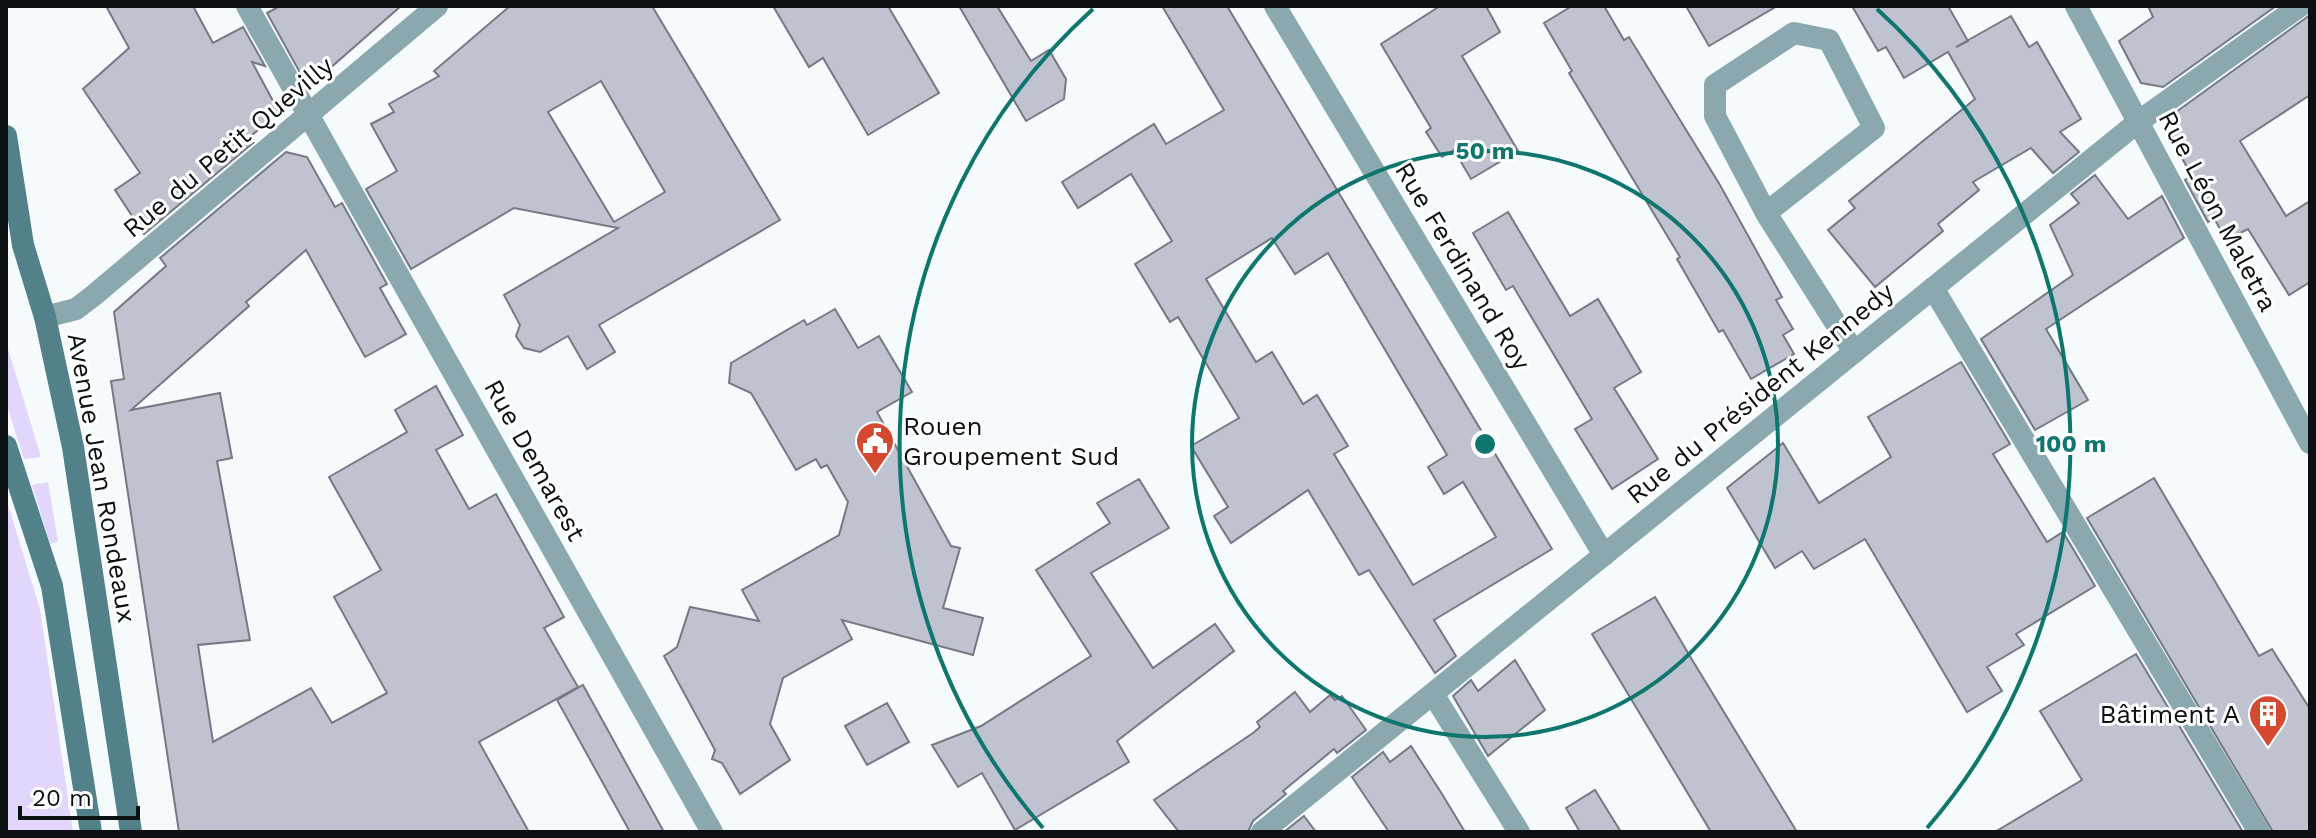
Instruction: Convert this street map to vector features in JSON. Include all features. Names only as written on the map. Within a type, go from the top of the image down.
[{"type":"main road","name":"Avenue Jean Rondeaux","points":[[6,136],[23,245],[45,317],[73,447],[131,832]]},
{"type":"main road","points":[[6,446],[52,586],[91,832]]},
{"type":"street","name":"Rue Demarest","points":[[247,6],[712,832]]},
{"type":"street","name":"Rue du Petit Quevilly","points":[[45,317],[76,309],[310,116],[437,6]]},
{"type":"street","name":"Rue Ferdinand Roy","points":[[1275,6],[1604,555]]},
{"type":"street","name":"Rue Léon Maletra","points":[[2076,6],[2310,443]]},
{"type":"street","name":"Rue du Président Kennedy","points":[[1262,832],[2138,122],[2300,6]]},
{"type":"street","points":[[1766,213],[1874,128],[1829,40],[1794,33],[1715,85],[1715,116],[1766,213],[1854,352]]},
{"type":"street","points":[[1933,288],[2259,832]]},
{"type":"street","points":[[1433,694],[1519,832]]},
{"type":"shaded area","points":[[6,342],[41,457],[24,459],[6,403]]},
{"type":"shaded area","points":[[48,482],[58,542],[50,544],[32,485]]},
{"type":"shaded area","points":[[6,498],[40,609],[73,832],[7,832]]},
{"type":"building","points":[[106,6],[193,6],[213,43],[243,27],[265,66],[252,62],[279,112],[245,141],[253,143],[144,234],[115,190],[140,173],[83,89],[129,48]]},
{"type":"building","points":[[280,6],[401,6],[313,83],[304,80],[267,13]]},
{"type":"building","points":[[510,6],[652,6],[780,220],[599,325],[615,352],[587,369],[568,336],[540,352],[524,348],[516,336],[520,325],[504,295],[618,228],[514,208],[411,269],[366,189],[397,171],[371,124],[394,112],[389,104],[439,76],[434,71]],"holes":[[[601,81],[665,192],[614,222],[548,112]]]},
{"type":"building","points":[[773,6],[888,6],[939,93],[868,135],[823,58],[809,67]]},
{"type":"building","points":[[959,6],[997,6],[1031,61],[1049,50],[1066,79],[1064,99],[1026,121]]},
{"type":"building","points":[[1162,6],[1227,6],[1552,549],[1434,620],[1456,656],[1435,673],[1369,570],[1359,575],[1308,490],[1231,543],[1214,516],[1228,507],[1191,446],[1239,418],[1178,317],[1170,322],[1135,264],[1172,241],[1131,174],[1078,208],[1062,182],[1154,124],[1166,144],[1224,110]],"holes":[[[1272,238],[1295,274],[1328,253],[1447,455],[1428,467],[1444,494],[1463,482],[1496,537],[1413,585],[1334,454],[1348,446],[1317,395],[1303,404],[1272,352],[1256,362],[1206,279]]]},
{"type":"building","points":[[1440,6],[1486,6],[1500,32],[1462,56],[1518,151],[1471,179],[1454,150],[1442,157],[1426,132],[1431,128],[1381,44]]},
{"type":"building","points":[[1572,6],[1604,6],[1624,40],[1629,37],[1720,185],[1782,297],[1776,300],[1793,329],[1783,335],[1794,354],[1751,379],[1723,330],[1719,332],[1677,259],[1680,257],[1569,73],[1572,71],[1544,23]]},
{"type":"building","points":[[1686,6],[1777,6],[1709,46]]},
{"type":"building","points":[[1852,6],[1948,6],[1968,40],[2011,16],[2029,47],[2037,42],[2081,119],[2060,132],[2079,152],[2053,173],[2031,148],[1973,182],[1979,190],[1938,224],[1943,231],[1875,287],[1828,230],[1855,208],[1849,201],[1975,99],[1948,52],[1904,78],[1886,47],[1878,51]]},
{"type":"building","points":[[2148,6],[2276,6],[2163,87],[2141,83],[2119,41],[2153,17]]},
{"type":"building","points":[[2310,15],[2310,95],[2240,141],[2286,216],[2310,201],[2310,282],[2289,295],[2248,229],[2226,240],[2214,218],[2208,222],[2185,180],[2192,176],[2170,137],[2176,112]]},
{"type":"building","points":[[286,152],[307,157],[335,207],[342,203],[387,284],[380,288],[406,334],[365,357],[306,250],[246,302],[249,306],[131,410],[220,393],[232,458],[217,461],[250,640],[198,645],[213,742],[311,688],[332,723],[387,693],[334,597],[381,570],[329,477],[407,432],[395,410],[436,386],[463,435],[436,450],[469,509],[496,494],[564,617],[544,628],[578,687],[479,742],[529,832],[179,832],[111,381],[124,379],[114,312],[166,266],[160,258]]},
{"type":"building","points":[[2095,175],[2128,219],[2162,196],[2184,238],[2046,329],[2088,400],[2035,430],[1981,339],[2073,275],[2050,225],[2079,203],[2071,194]]},
{"type":"building","points":[[1508,212],[1570,316],[1598,299],[1641,372],[1614,388],[1658,459],[1612,489],[1575,429],[1592,419],[1513,286],[1506,290],[1473,233]]},
{"type":"building","points":[[835,309],[858,348],[879,336],[912,392],[877,412],[951,546],[960,548],[943,608],[983,618],[973,655],[842,620],[852,639],[783,678],[770,724],[790,760],[740,794],[722,763],[712,759],[715,750],[664,656],[677,647],[690,607],[759,621],[742,590],[839,535],[848,502],[827,465],[821,468],[816,459],[796,470],[751,393],[729,383],[731,363],[804,320],[807,325]]},
{"type":"building","points":[[1961,362],[2010,444],[1993,454],[2047,542],[2063,532],[2095,586],[2016,634],[2024,645],[1987,667],[2002,691],[1967,712],[1865,539],[1814,569],[1802,551],[1775,568],[1727,488],[1783,443],[1819,503],[1891,457],[1868,417]]},
{"type":"building","points":[[2154,478],[2259,656],[2272,649],[2310,709],[2310,832],[2273,832],[2087,518]]},
{"type":"building","points":[[1139,479],[1169,528],[1091,573],[1153,668],[1215,624],[1234,651],[1117,741],[1129,762],[1015,830],[982,773],[958,787],[932,745],[981,726],[1091,656],[1036,570],[1110,523],[1097,503]]},
{"type":"building","points":[[1655,597],[1797,832],[1711,832],[1592,634]]},
{"type":"building","points":[[2136,654],[2243,832],[1995,832],[2082,780],[2040,711]]},
{"type":"building","points":[[1515,660],[1545,710],[1488,756],[1453,696],[1471,680],[1478,691]]},
{"type":"building","points":[[583,685],[664,832],[630,832],[557,700]]},
{"type":"building","points":[[1295,692],[1310,712],[1330,695],[1335,700],[1342,696],[1366,730],[1337,753],[1334,749],[1283,791],[1286,794],[1253,821],[1248,832],[1179,832],[1154,800],[1253,733],[1260,727],[1257,722]]},
{"type":"building","points":[[887,703],[909,742],[867,765],[845,726]]},
{"type":"building","points":[[1411,746],[1465,832],[1389,832],[1352,777],[1383,752],[1390,762]]},
{"type":"building","points":[[1595,790],[1621,832],[1580,832],[1566,808]]},
{"type":"building","points":[[1304,816],[1316,832],[1284,832]]},
{"type":"place","name":"Rouen Groupement Sud","points":[[875,475]]},
{"type":"place","name":"Bâtiment A","points":[[2268,748]]}]
